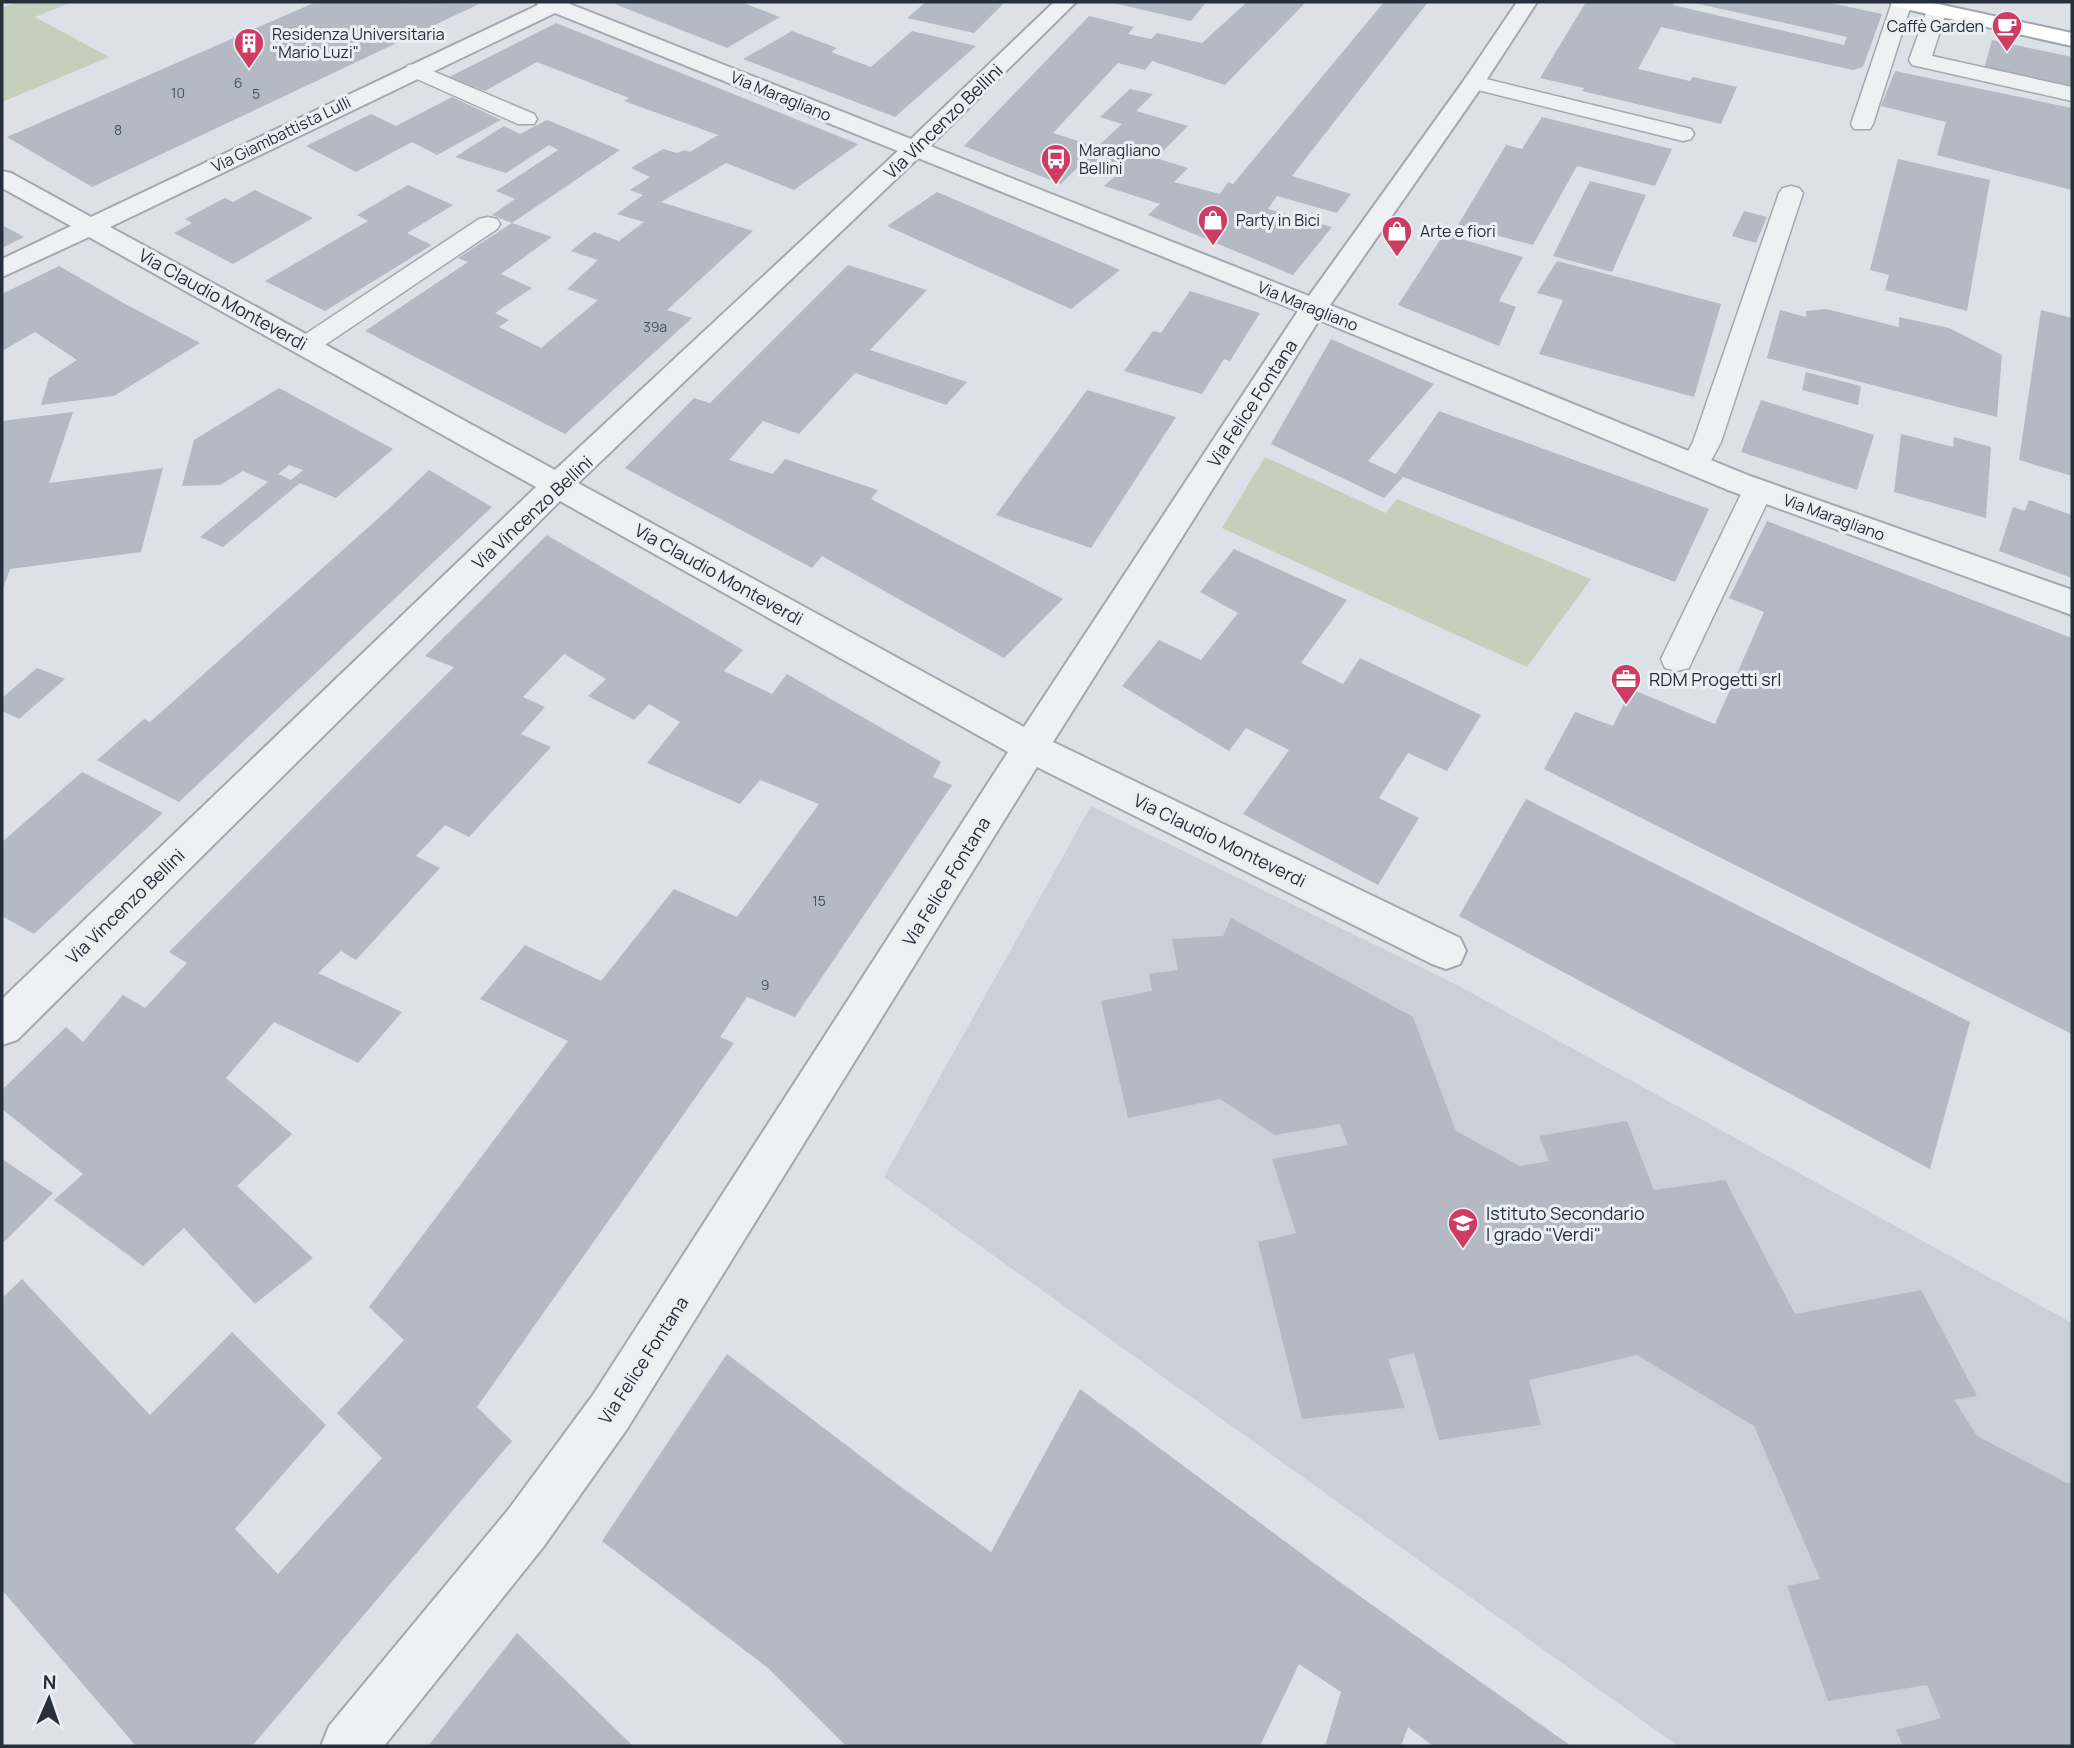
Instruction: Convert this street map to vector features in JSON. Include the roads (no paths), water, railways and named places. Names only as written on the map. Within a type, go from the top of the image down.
[{"type":"main road","points":[[1901,2],[2072,40]]},
{"type":"street","name":"Via Vincenzo Bellini","points":[[2,1026],[559,485],[915,149],[1066,2]]},
{"type":"street","name":"Via Felice Fontana","points":[[349,1746],[526,1528],[610,1412],[1030,747],[1314,307],[1474,82],[1527,2]]},
{"type":"street","name":"Via Maragliano","points":[[554,3],[1314,307],[1758,490],[2072,603]]},
{"type":"street","name":"Via Giambattista Lulli","points":[[2,268],[554,3]]},
{"type":"street","name":"Via Claudio Monteverdi","points":[[2,178],[1030,747],[1446,951]]},
{"type":"lane","points":[[1862,124],[1901,2]]},
{"type":"lane","points":[[1937,10],[1920,60],[2072,94]]},
{"type":"lane","points":[[416,70],[526,119]]},
{"type":"lane","points":[[1474,82],[1684,134]]},
{"type":"lane","points":[[1695,465],[1707,442],[1791,194]]},
{"type":"lane","points":[[307,345],[488,224]]},
{"type":"lane","points":[[1677,659],[1758,490]]},
{"type":"place","name":"Caffè Garden","points":[[2007,53]]},
{"type":"place","name":"Residenza Universitaria \"Mario Luzi\"","points":[[249,70]]},
{"type":"place","name":"Maragliano Bellini","points":[[1056,186]]},
{"type":"place","name":"Party in Bici","points":[[1213,247]]},
{"type":"place","name":"Arte e fiori","points":[[1397,258]]},
{"type":"place","name":"RDM Progetti srl","points":[[1626,706]]},
{"type":"place","name":"Istituto Secondario I grado \"Verdi\"","points":[[1463,1250]]}]
